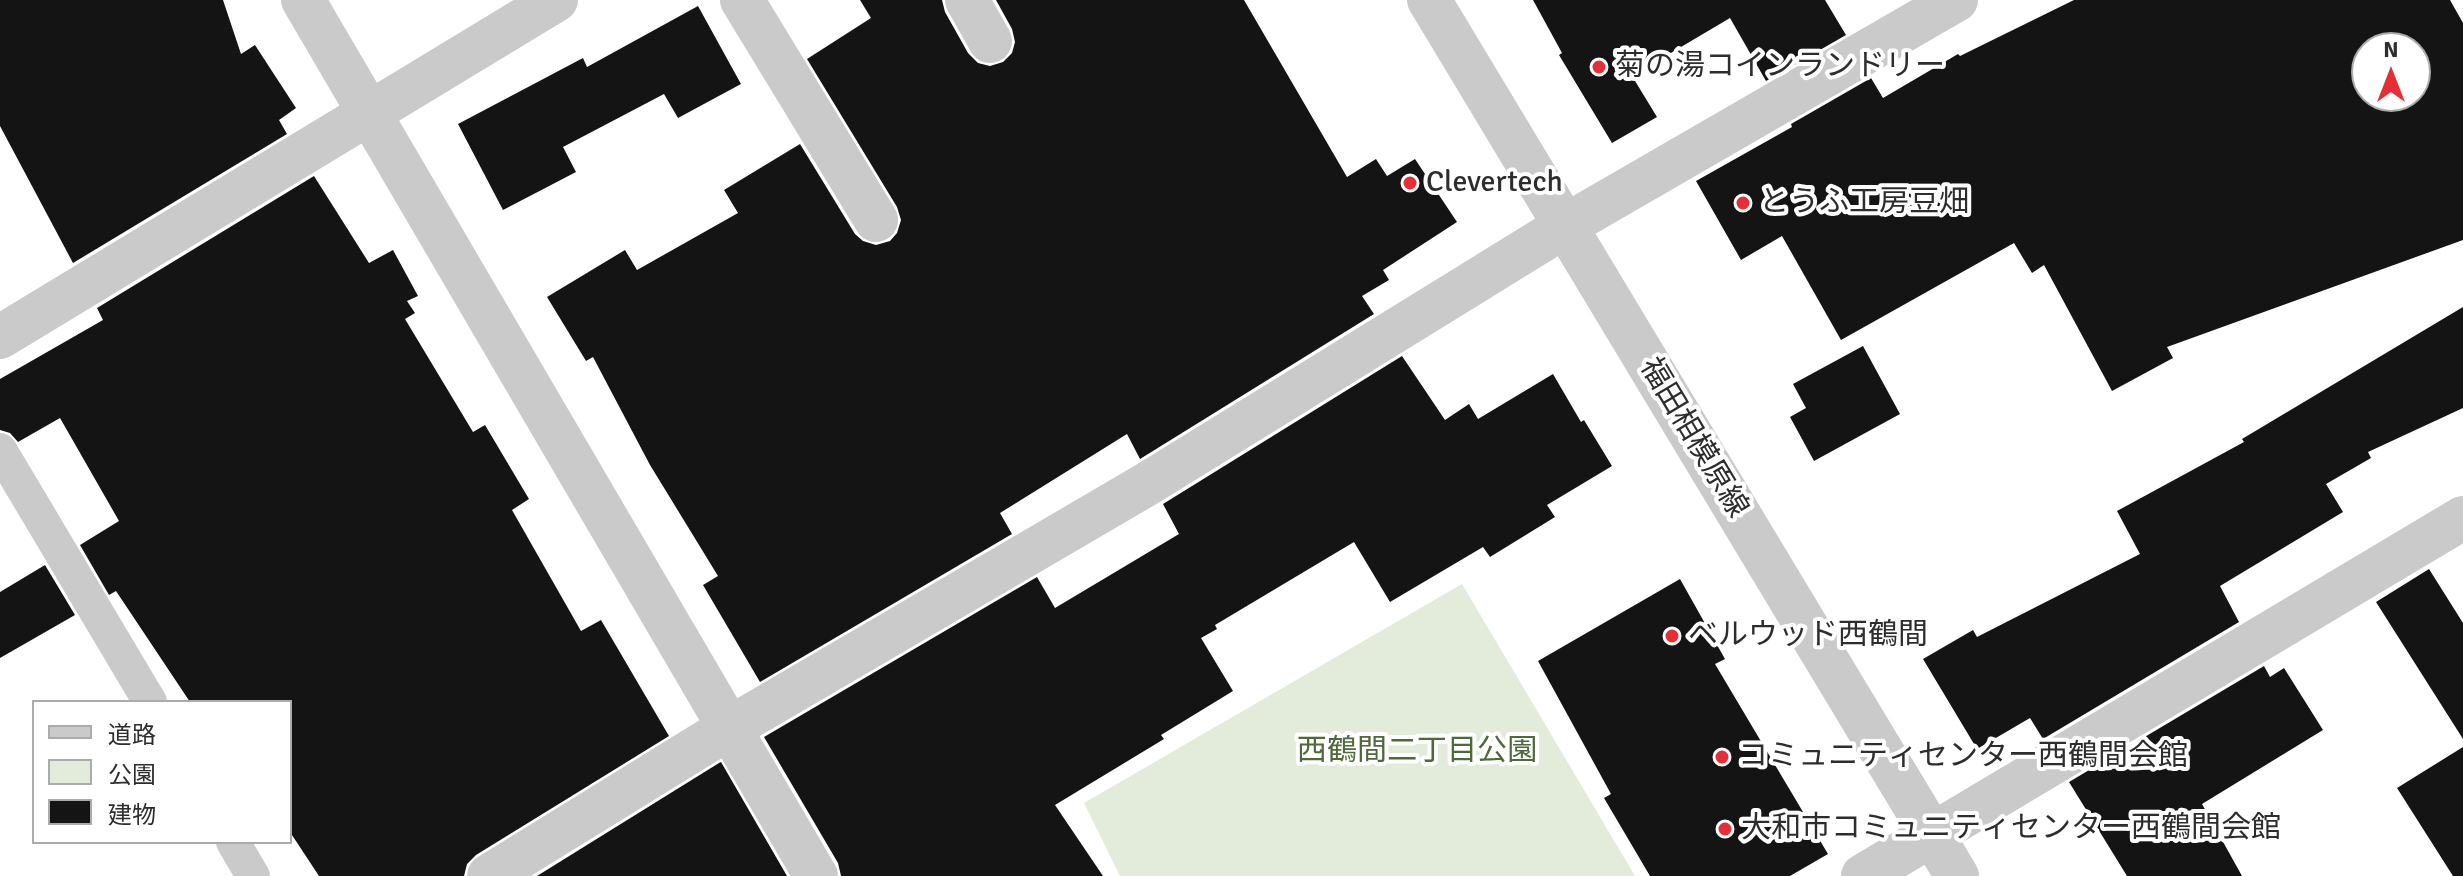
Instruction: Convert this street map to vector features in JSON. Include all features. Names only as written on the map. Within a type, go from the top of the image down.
[{"type":"street","points":[[303,0],[816,876]]},
{"type":"street","points":[[0,337],[556,0]]},
{"type":"street","points":[[742,0],[876,220]]},
{"type":"street","points":[[967,0],[990,41]]},
{"type":"street","name":"福田相模原線","points":[[1429,0],[1957,876]]},
{"type":"street","points":[[489,876],[730,728],[1147,484],[1565,226],[1956,0]]},
{"type":"street","points":[[1863,876],[2463,518]]},
{"type":"lane","points":[[0,450],[149,700]]},
{"type":"lane","points":[[234,844],[253,876]]},
{"type":"green space","name":"西鶴間二丁目公園","points":[[1462,584],[1635,876],[1120,876],[1084,803]]},
{"type":"building","points":[[0,0],[223,0],[241,54],[255,45],[296,108],[279,120],[287,134],[73,263],[0,126]]},
{"type":"building","points":[[860,0],[942,0],[945,12],[968,53],[978,63],[990,66],[1003,62],[1012,53],[1015,42],[1012,29],[996,0],[1244,0],[1347,177],[1376,159],[1387,176],[1415,159],[1457,222],[1383,270],[1389,280],[1362,296],[1374,314],[1140,459],[1127,434],[1000,513],[1012,534],[760,682],[703,585],[718,576],[650,465],[593,357],[586,361],[547,297],[625,250],[637,270],[738,213],[724,190],[800,144],[855,234],[863,241],[876,245],[890,241],[897,233],[901,220],[897,207],[807,59],[871,18]]},
{"type":"building","points":[[1533,0],[1825,0],[1846,35],[1766,81],[1730,18],[1632,76],[1657,117],[1612,143],[1559,55],[1562,53]]},
{"type":"building","points":[[2074,0],[2450,0],[2463,23],[2463,240],[2167,347],[2173,358],[2112,391],[2044,265],[2032,273],[2014,243],[1841,340],[1782,236],[1741,260],[1696,181],[1871,78],[1883,98],[1958,54],[1960,56]]},
{"type":"building","points":[[698,6],[741,84],[678,118],[664,94],[563,147],[576,172],[503,210],[458,124],[583,58],[587,67]]},
{"type":"building","points":[[314,176],[369,263],[393,250],[418,296],[407,301],[415,313],[405,319],[473,432],[485,425],[529,499],[512,510],[581,631],[601,620],[669,736],[476,855],[467,864],[464,876],[319,876],[292,835],[292,700],[189,700],[116,591],[109,595],[80,545],[119,521],[60,418],[18,442],[10,433],[0,430],[0,379],[103,320],[97,308]]},
{"type":"building","points":[[2463,307],[2463,408],[2368,452],[2371,458],[2326,484],[2343,512],[2220,586],[2239,622],[2043,739],[2030,718],[1977,749],[1923,659],[1973,630],[1977,637],[2140,554],[2117,511],[2244,442],[2242,439]]},
{"type":"building","points":[[1863,346],[1900,414],[1814,461],[1790,417],[1806,408],[1793,384]]},
{"type":"building","points":[[1402,356],[1445,420],[1469,404],[1478,419],[1553,374],[1612,466],[1547,505],[1555,517],[1490,557],[1483,547],[1390,602],[1354,542],[1215,625],[1217,629],[1201,638],[1233,691],[1161,735],[1164,739],[1055,805],[1103,876],[841,876],[838,863],[764,737],[1037,577],[1055,608],[1179,534],[1163,504]]},
{"type":"building","points":[[45,565],[75,615],[0,658],[0,592]]},
{"type":"building","points":[[2429,569],[2463,623],[2463,739],[2376,602]]},
{"type":"building","points":[[1680,579],[1725,659],[1715,664],[1828,854],[1790,876],[1650,876],[1604,798],[1611,794],[1538,661]]},
{"type":"building","points":[[2264,666],[2270,677],[2284,668],[2323,730],[2202,804],[2242,876],[2127,876],[2069,782]]},
{"type":"building","points":[[2463,747],[2463,876],[2453,876],[2397,788]]},
{"type":"building","points":[[719,763],[787,876],[537,876]]},
{"type":"place","name":"菊の湯コインランドリー","points":[[1599,67]]},
{"type":"place","name":"Clevertech","points":[[1410,183]]},
{"type":"place","name":"とうふ工房豆畑","points":[[1743,203]]},
{"type":"place","name":"ベルウッド西鶴間","points":[[1672,636]]},
{"type":"place","name":"コミュニティセンター西鶴間会館","points":[[1722,757]]},
{"type":"place","name":"大和市コミュニティセンター西鶴間会館","points":[[1725,829]]}]
